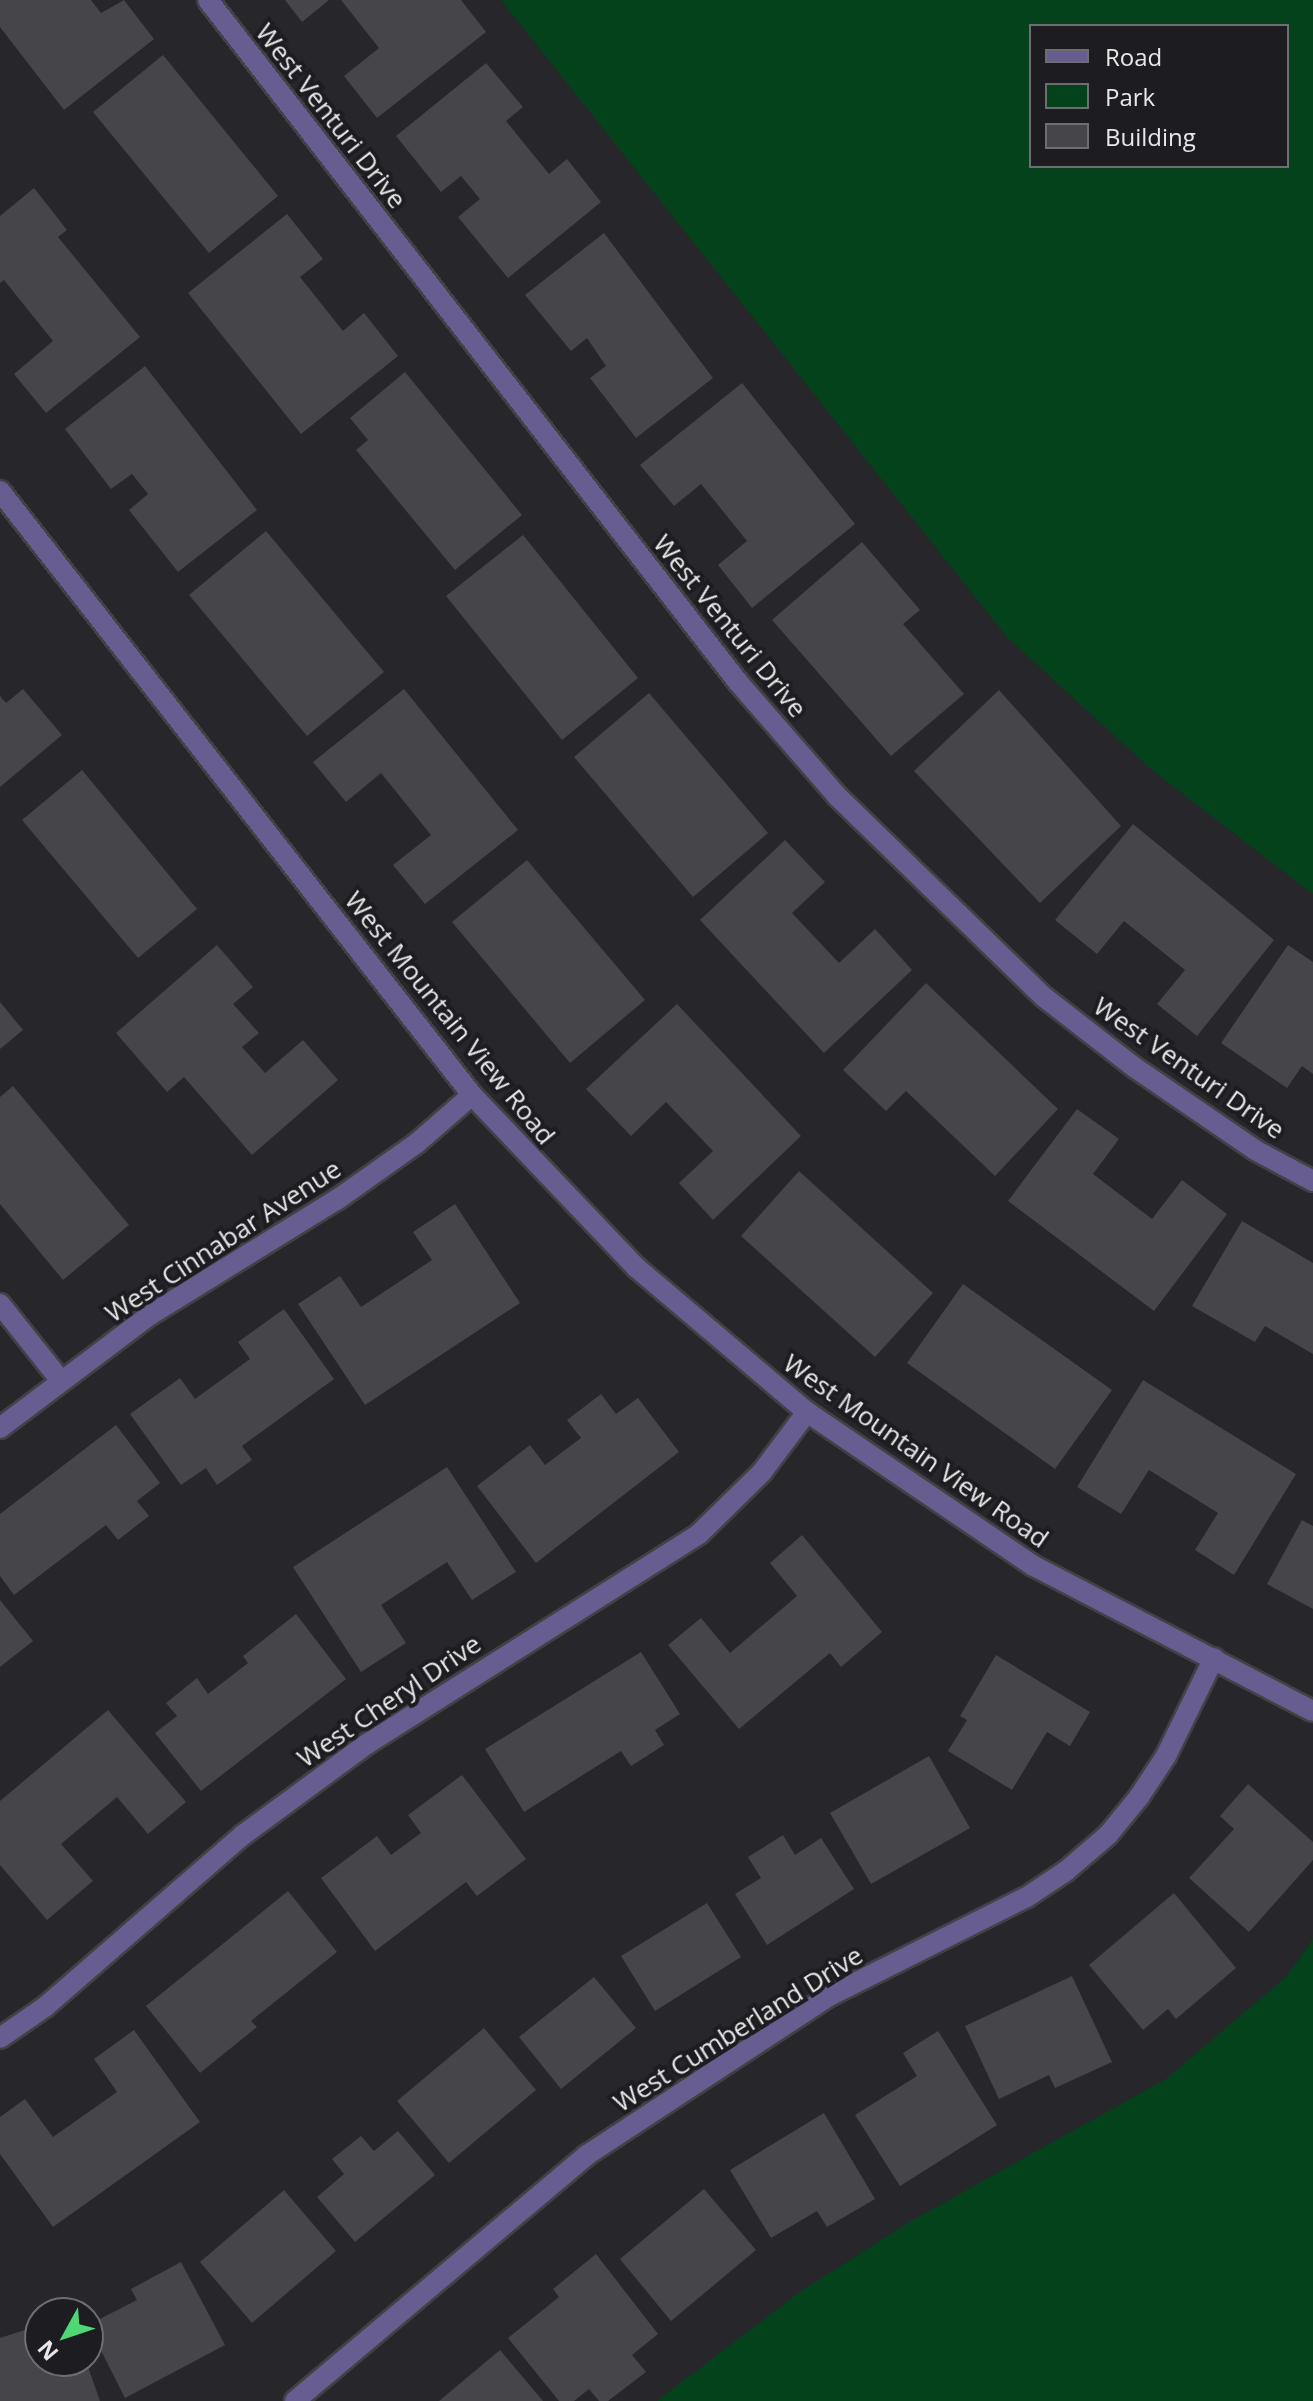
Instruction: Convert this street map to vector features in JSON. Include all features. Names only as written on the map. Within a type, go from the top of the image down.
[{"type":"street","name":"West Venturi Drive","points":[[208,0],[738,682],[837,796],[1044,997],[1146,1075],[1255,1150],[1313,1181]]},
{"type":"street","name":"West Mountain View Road","points":[[0,491],[472,1095],[637,1268],[807,1412],[1034,1566],[1313,1711]]},
{"type":"street","name":"West Cinnabar Avenue","points":[[0,1428],[150,1315],[338,1199],[417,1143],[472,1095]]},
{"type":"street","points":[[0,1304],[61,1381]]},
{"type":"street","name":"West Cheryl Drive","points":[[0,2038],[45,2007],[243,1835],[367,1744],[699,1534],[762,1472],[807,1412]]},
{"type":"street","name":"West Cumberland Drive","points":[[295,2401],[587,2155],[829,1996],[1027,1897],[1066,1871],[1108,1835],[1139,1797],[1166,1756],[1214,1658]]},
{"type":"green space","points":[[501,0],[1313,0],[1313,894],[1152,770],[1007,637]]},
{"type":"green space","points":[[1313,1939],[1313,2401],[657,2401],[797,2294],[911,2221],[1166,2079],[1287,1976]]},
{"type":"building","points":[[0,0],[91,0],[101,13],[124,0],[154,39],[64,110],[0,27]]},
{"type":"building","points":[[285,0],[329,0],[302,22]]},
{"type":"building","points":[[341,0],[461,0],[486,32],[377,118],[344,76],[379,48]]},
{"type":"building","points":[[163,55],[278,196],[209,253],[93,112]]},
{"type":"building","points":[[486,63],[523,107],[506,121],[549,174],[567,159],[601,202],[508,278],[458,217],[480,199],[461,176],[441,192],[396,136]]},
{"type":"building","points":[[34,188],[67,230],[58,237],[140,337],[46,413],[14,374],[53,341],[4,280],[0,283],[0,216]]},
{"type":"building","points":[[287,214],[323,259],[300,277],[343,331],[364,313],[398,356],[301,434],[188,293]]},
{"type":"building","points":[[604,233],[713,378],[636,438],[590,378],[606,366],[587,338],[571,351],[525,295]]},
{"type":"building","points":[[145,366],[257,510],[178,572],[129,510],[148,494],[132,474],[111,489],[65,429]]},
{"type":"building","points":[[405,372],[522,515],[455,570],[356,450],[368,440],[350,418]]},
{"type":"building","points":[[742,383],[855,524],[752,608],[718,565],[747,541],[701,484],[674,506],[640,465]]},
{"type":"building","points":[[266,531],[384,672],[307,736],[189,595]]},
{"type":"building","points":[[523,535],[638,678],[562,740],[446,596]]},
{"type":"building","points":[[862,542],[920,610],[903,624],[964,694],[891,756],[772,620]]},
{"type":"building","points":[[23,689],[62,735],[0,787],[0,696],[6,703]]},
{"type":"building","points":[[404,689],[518,830],[425,904],[393,865],[431,835],[381,773],[346,802],[313,762]]},
{"type":"building","points":[[999,690],[1121,826],[1040,903],[914,771]]},
{"type":"building","points":[[649,693],[768,833],[693,897],[574,757]]},
{"type":"building","points":[[82,770],[197,909],[138,958],[22,820]]},
{"type":"building","points":[[1133,824],[1274,940],[1197,1036],[1157,1004],[1185,970],[1124,921],[1097,954],[1055,920]]},
{"type":"building","points":[[785,840],[825,882],[792,913],[839,963],[875,929],[912,970],[824,1053],[700,920]]},
{"type":"building","points":[[527,860],[645,1000],[570,1063],[452,922]]},
{"type":"building","points":[[217,945],[253,987],[233,1004],[259,1033],[242,1047],[265,1073],[303,1040],[338,1080],[252,1155],[184,1077],[167,1092],[116,1033]]},
{"type":"building","points":[[1288,945],[1313,962],[1313,1074],[1302,1066],[1287,1088],[1221,1043]]},
{"type":"building","points":[[926,983],[1058,1109],[995,1176],[906,1091],[886,1111],[843,1070]]},
{"type":"building","points":[[0,1002],[23,1030],[0,1049]]},
{"type":"building","points":[[677,1004],[801,1136],[713,1220],[679,1183],[713,1151],[666,1102],[631,1136],[586,1089]]},
{"type":"building","points":[[13,1086],[129,1225],[63,1280],[0,1204],[0,1097]]},
{"type":"building","points":[[1077,1109],[1119,1139],[1093,1174],[1152,1219],[1182,1180],[1227,1214],[1154,1311],[1008,1201]]},
{"type":"building","points":[[799,1171],[933,1293],[875,1357],[741,1236]]},
{"type":"building","points":[[455,1204],[520,1303],[365,1405],[298,1304],[340,1276],[361,1307],[432,1260],[413,1232]]},
{"type":"building","points":[[1242,1221],[1313,1263],[1313,1354],[1265,1326],[1255,1342],[1192,1306]]},
{"type":"building","points":[[963,1284],[1112,1390],[1055,1469],[907,1363]]},
{"type":"building","points":[[284,1309],[334,1379],[242,1446],[252,1460],[217,1485],[206,1468],[181,1485],[130,1414],[180,1378],[195,1399],[250,1359],[238,1342]]},
{"type":"building","points":[[1143,1380],[1296,1474],[1234,1575],[1195,1550],[1218,1513],[1149,1470],[1121,1514],[1077,1487]]},
{"type":"building","points":[[601,1394],[616,1414],[638,1398],[679,1452],[536,1563],[477,1486],[530,1445],[545,1465],[581,1438],[567,1420]]},
{"type":"building","points":[[116,1425],[160,1483],[137,1501],[149,1516],[118,1540],[106,1525],[14,1595],[0,1576],[0,1514]]},
{"type":"building","points":[[447,1467],[516,1572],[472,1600],[447,1562],[381,1605],[406,1643],[361,1672],[293,1567]]},
{"type":"building","points":[[1302,1520],[1313,1526],[1313,1609],[1267,1584]]},
{"type":"building","points":[[802,1535],[882,1632],[841,1667],[830,1653],[739,1729],[668,1645],[701,1618],[730,1653],[797,1596],[770,1563]]},
{"type":"building","points":[[0,1600],[33,1641],[0,1667]]},
{"type":"building","points":[[296,1614],[346,1679],[201,1791],[155,1733],[177,1716],[166,1703],[197,1678],[208,1694],[248,1663],[243,1656]]},
{"type":"building","points":[[641,1652],[680,1714],[655,1730],[664,1745],[631,1766],[621,1751],[524,1812],[485,1749]]},
{"type":"building","points":[[996,1655],[1090,1712],[1070,1746],[1047,1732],[1012,1790],[948,1751],[967,1720],[960,1716]]},
{"type":"building","points":[[108,1710],[186,1802],[148,1834],[117,1797],[61,1844],[93,1881],[47,1920],[0,1865],[0,1801]]},
{"type":"building","points":[[929,1756],[970,1828],[871,1884],[830,1813]]},
{"type":"building","points":[[462,1775],[526,1859],[477,1896],[466,1882],[375,1951],[321,1878],[377,1836],[391,1855],[421,1833],[408,1815]]},
{"type":"building","points":[[1248,1784],[1313,1842],[1313,1860],[1249,1932],[1189,1878],[1234,1829],[1220,1816]]},
{"type":"building","points":[[783,1835],[795,1855],[821,1838],[854,1889],[767,1945],[735,1894],[761,1878],[748,1857]]},
{"type":"building","points":[[288,1891],[337,1952],[251,2021],[257,2027],[200,2073],[146,2006]]},
{"type":"building","points":[[1174,1893],[1236,1968],[1176,2019],[1168,2009],[1143,2030],[1089,1965]]},
{"type":"building","points":[[707,1903],[741,1957],[655,2011],[621,1956]]},
{"type":"building","points":[[1072,1976],[1112,2062],[1055,2088],[1049,2075],[999,2099],[965,2026]]},
{"type":"building","points":[[594,1977],[636,2028],[561,2089],[519,2037]]},
{"type":"building","points":[[484,2028],[536,2090],[449,2163],[397,2101]]},
{"type":"building","points":[[134,2030],[200,2122],[53,2227],[0,2154],[0,2117],[25,2099],[53,2137],[117,2092],[94,2059]]},
{"type":"building","points":[[938,2031],[997,2125],[900,2186],[855,2115],[917,2076],[903,2053]]},
{"type":"building","points":[[824,2113],[875,2199],[827,2227],[817,2211],[771,2238],[730,2170]]},
{"type":"building","points":[[398,2131],[435,2175],[355,2242],[317,2197],[344,2174],[332,2159],[361,2136],[374,2151]]},
{"type":"building","points":[[704,2189],[756,2250],[671,2321],[620,2259]]},
{"type":"building","points":[[284,2190],[336,2251],[252,2323],[200,2262]]},
{"type":"building","points":[[596,2254],[658,2334],[632,2355],[646,2372],[608,2401],[599,2401],[589,2389],[574,2401],[559,2401],[508,2338],[559,2297],[553,2289]]},
{"type":"building","points":[[181,2262],[225,2345],[125,2398],[104,2357],[104,2317],[137,2300],[131,2289]]},
{"type":"building","points":[[24,2330],[24,2377],[92,2377],[100,2401],[0,2401],[0,2338]]},
{"type":"building","points":[[500,2350],[543,2401],[439,2401]]}]
